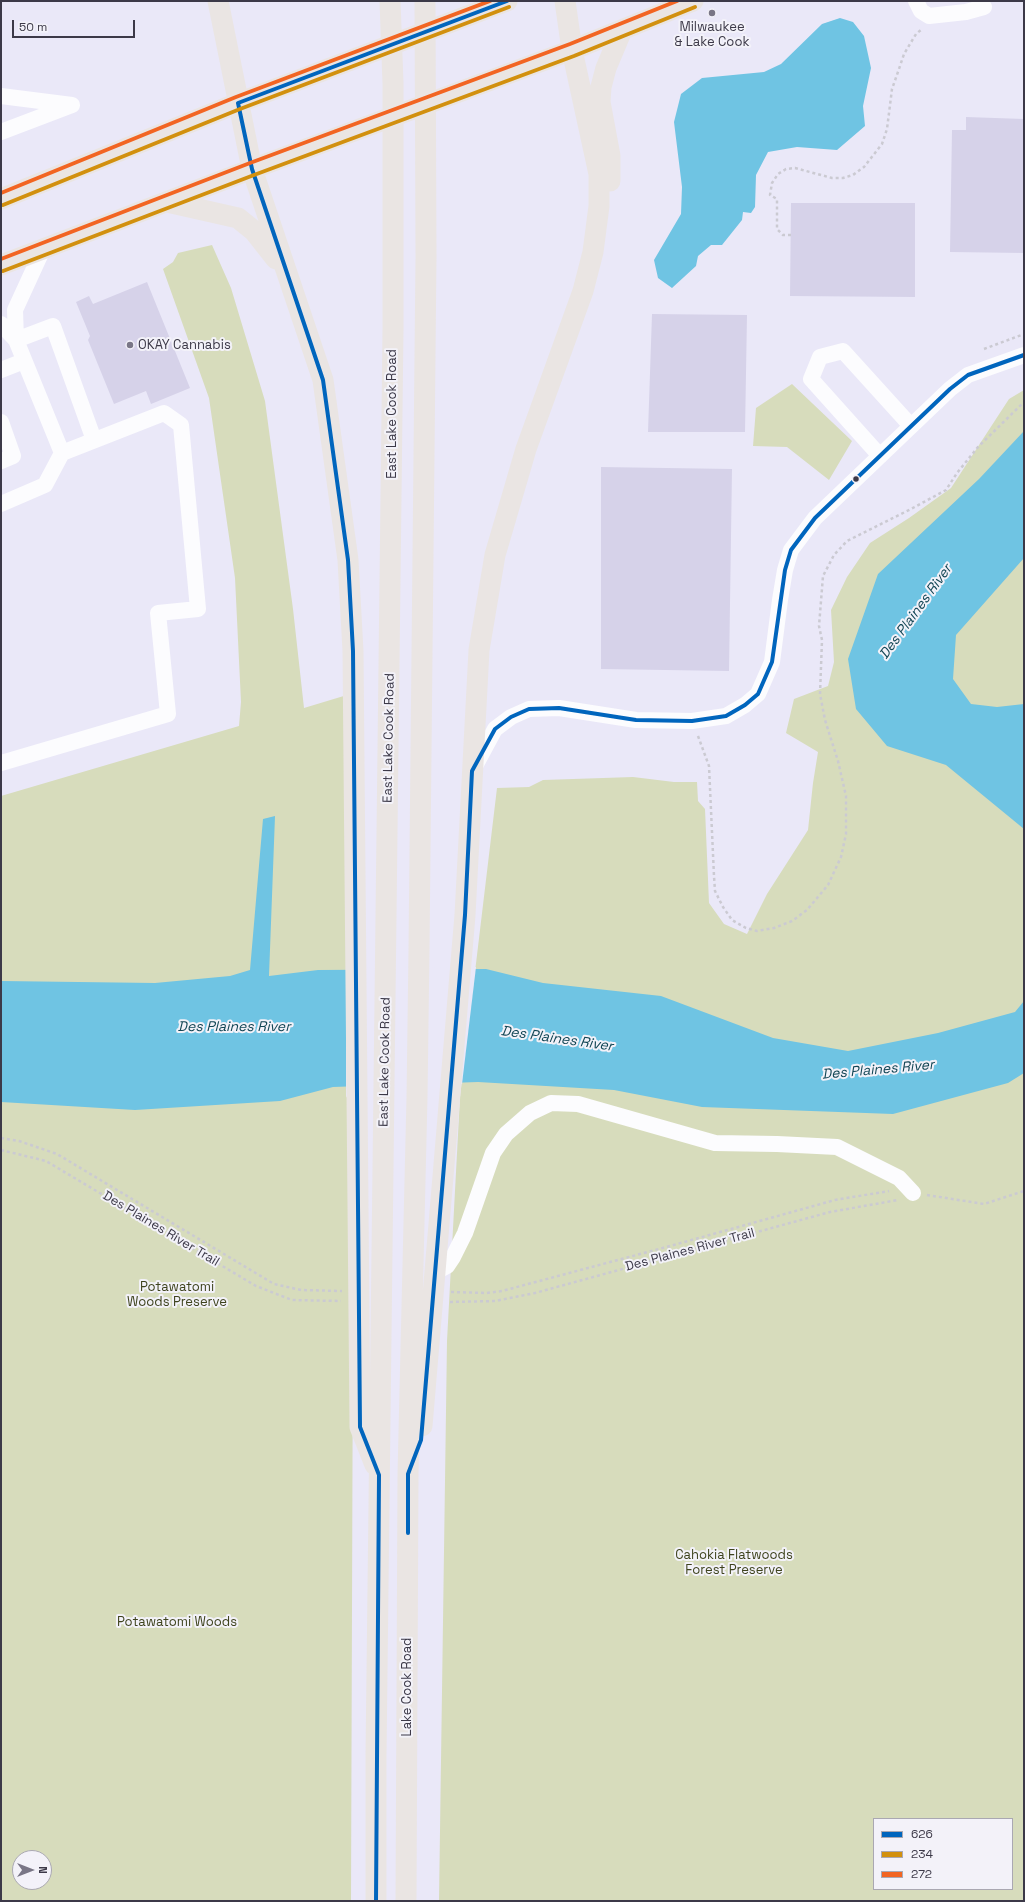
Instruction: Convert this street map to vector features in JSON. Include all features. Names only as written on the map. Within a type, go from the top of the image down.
[{"type":"main road","points":[[218,1],[252,169],[323,380],[348,560],[353,651],[360,1427],[379,1475],[376,1901]]},
{"type":"main road","name":"East Lake Cook Road","points":[[379,1475],[385,1097],[393,176],[393,83],[390,1]]},
{"type":"main road","points":[[408,1474],[419,950],[425,1]]},
{"type":"main road","points":[[1,199],[238,103],[507,1]]},
{"type":"main road","points":[[408,1474],[421,1440],[465,915],[479,650],[495,555],[526,449],[583,291],[594,244],[599,206],[599,174],[572,50],[564,1]]},
{"type":"main road","points":[[1,265],[252,169],[572,50],[693,1]]},
{"type":"main road","points":[[583,291],[594,284],[605,248],[610,209],[610,156],[600,102],[601,87],[606,68],[622,30]]},
{"type":"main road","points":[[167,202],[238,218],[254,231],[288,275]]},
{"type":"main road","name":"Lake Cook Road","points":[[406,1901],[408,1474]]},
{"type":"street","points":[[916,1],[921,12],[929,16],[966,12],[984,7]]},
{"type":"street","points":[[1,96],[72,105],[1,132]]},
{"type":"street","points":[[43,249],[15,310],[16,340],[62,453]]},
{"type":"street","points":[[1,324],[16,340]]},
{"type":"street","points":[[16,340],[53,326],[94,440]]},
{"type":"street","points":[[880,456],[811,378],[820,357],[844,351],[911,426]]},
{"type":"street","points":[[472,772],[495,729],[511,717],[529,709],[559,708],[636,720],[692,721],[726,716],[745,705],[758,694],[772,662],[785,570],[791,550],[815,518],[950,389],[968,375],[1024,355]]},
{"type":"street","points":[[1,370],[24,361]]},
{"type":"street","points":[[1,504],[45,486],[62,453],[164,413],[181,425],[198,609],[158,614],[168,714],[1,763]]},
{"type":"street","points":[[1,422],[13,456],[1,461]]},
{"type":"street","points":[[434,1273],[446,1266],[453,1257],[465,1233],[493,1153],[506,1134],[530,1113],[551,1103],[578,1104],[715,1143],[837,1147],[899,1178],[913,1193]]},
{"type":"path","points":[[791,235],[783,235],[777,229],[777,200],[770,195],[772,183],[778,174],[786,169],[796,168],[832,178],[843,178],[853,175],[864,167],[882,144],[887,129],[892,89],[904,54],[916,34],[938,15]]},
{"type":"path","points":[[984,349],[1024,334]]},
{"type":"path","points":[[692,721],[706,753],[709,766],[715,890],[723,908],[732,920],[746,928],[757,930],[774,928],[792,920],[807,910],[828,885],[841,857],[846,834],[846,796],[838,761],[825,720],[820,694],[822,640],[818,626],[823,576],[834,555],[847,541],[946,490],[956,473],[978,447],[1024,402]]},
{"type":"path","points":[[1,1138],[19,1141],[57,1154],[274,1284],[301,1290],[323,1290]]},
{"type":"path","name":"Des Plaines River Trail","points":[[1,1150],[46,1161],[256,1286],[292,1300],[323,1300]]},
{"type":"path","name":"Des Plaines River Trail","points":[[466,1293],[487,1293],[537,1282],[835,1200],[888,1191],[913,1193],[984,1204],[1024,1191]]},
{"type":"path","name":"Des Plaines River Trail","points":[[466,1302],[495,1301],[535,1294],[830,1212],[896,1200],[913,1193]]},
{"type":"green space","name":"Potawatomi Woods Preserve","points":[[212,245],[231,288],[265,401],[293,609],[304,708],[347,695],[346,1096],[351,1104],[353,1314],[351,1901],[1,1901],[1,796],[239,726],[241,702],[235,578],[209,398],[163,269],[173,262],[178,253]]},
{"type":"green space","points":[[792,384],[852,441],[829,480],[787,447],[753,446],[756,408]]},
{"type":"green space","name":"Cahokia Flatwoods Forest Preserve","points":[[1024,390],[1024,1901],[439,1901],[447,1341],[460,1097],[497,788],[529,787],[543,780],[633,777],[674,782],[697,782],[698,801],[705,809],[709,903],[724,924],[747,934],[767,894],[808,830],[818,752],[786,733],[794,699],[828,686],[834,662],[831,610],[847,577],[870,543],[909,518],[951,488],[1009,399]]},
{"type":"water","points":[[840,18],[853,22],[864,36],[871,68],[863,106],[865,126],[837,150],[797,147],[768,152],[756,175],[755,207],[751,213],[743,212],[742,220],[722,245],[711,245],[698,256],[696,266],[672,288],[658,278],[654,260],[681,214],[682,187],[674,122],[681,94],[702,78],[764,72],[781,64],[822,24]]},
{"type":"water","name":"Des Plaines River","points":[[1024,431],[1024,558],[956,635],[953,679],[971,704],[997,707],[1024,704],[1024,829],[946,765],[887,746],[856,709],[848,659],[878,574],[979,479]]},
{"type":"water","name":"Des Plaines River","points":[[275,816],[269,976],[318,970],[486,969],[543,983],[661,996],[773,1038],[848,1051],[938,1033],[1015,1012],[1024,1001],[1024,1073],[1008,1083],[893,1114],[702,1107],[614,1090],[478,1082],[333,1087],[280,1101],[135,1110],[1,1102],[1,981],[155,983],[230,976],[250,970],[263,819]]},
{"type":"pier","points":[[476,967],[462,1084],[346,1088],[346,968]]},
{"type":"building","points":[[966,117],[1024,119],[1024,253],[950,252],[952,130],[966,130]]},
{"type":"building","points":[[791,203],[915,203],[915,297],[790,296]]},
{"type":"building","points":[[147,282],[190,388],[151,404],[146,391],[114,404],[88,340],[90,336],[76,302],[89,296],[93,304]]},
{"type":"building","points":[[652,314],[747,315],[745,432],[648,432]]},
{"type":"building","points":[[601,467],[732,469],[729,671],[601,669]]},
{"type":"transit line","name":"272","points":[[1,193],[236,97],[490,1]]},
{"type":"transit line","name":"626","points":[[376,1901],[379,1475],[360,1427],[353,651],[348,560],[323,380],[252,169],[238,103],[507,1]]},
{"type":"transit line","name":"272","points":[[1,259],[250,163],[570,44],[677,1]]},
{"type":"transit line","name":"234","points":[[3,205],[240,109],[509,7]]},
{"type":"transit line","name":"234","points":[[3,271],[254,175],[574,56],[695,7]]},
{"type":"transit line","name":"626","points":[[408,1533],[408,1474],[421,1440],[465,915],[472,771],[495,729],[511,717],[529,709],[559,708],[636,720],[692,721],[726,716],[745,705],[758,694],[772,662],[785,570],[791,550],[815,518],[950,389],[968,375],[1024,355]]},
{"type":"place","name":"Milwaukee & Lake Cook","points":[[712,13]]},
{"type":"place","name":"OKAY Cannabis","points":[[130,345]]},
{"type":"park label","name":"Potawatomi Woods","points":[[177,1622]]}]
